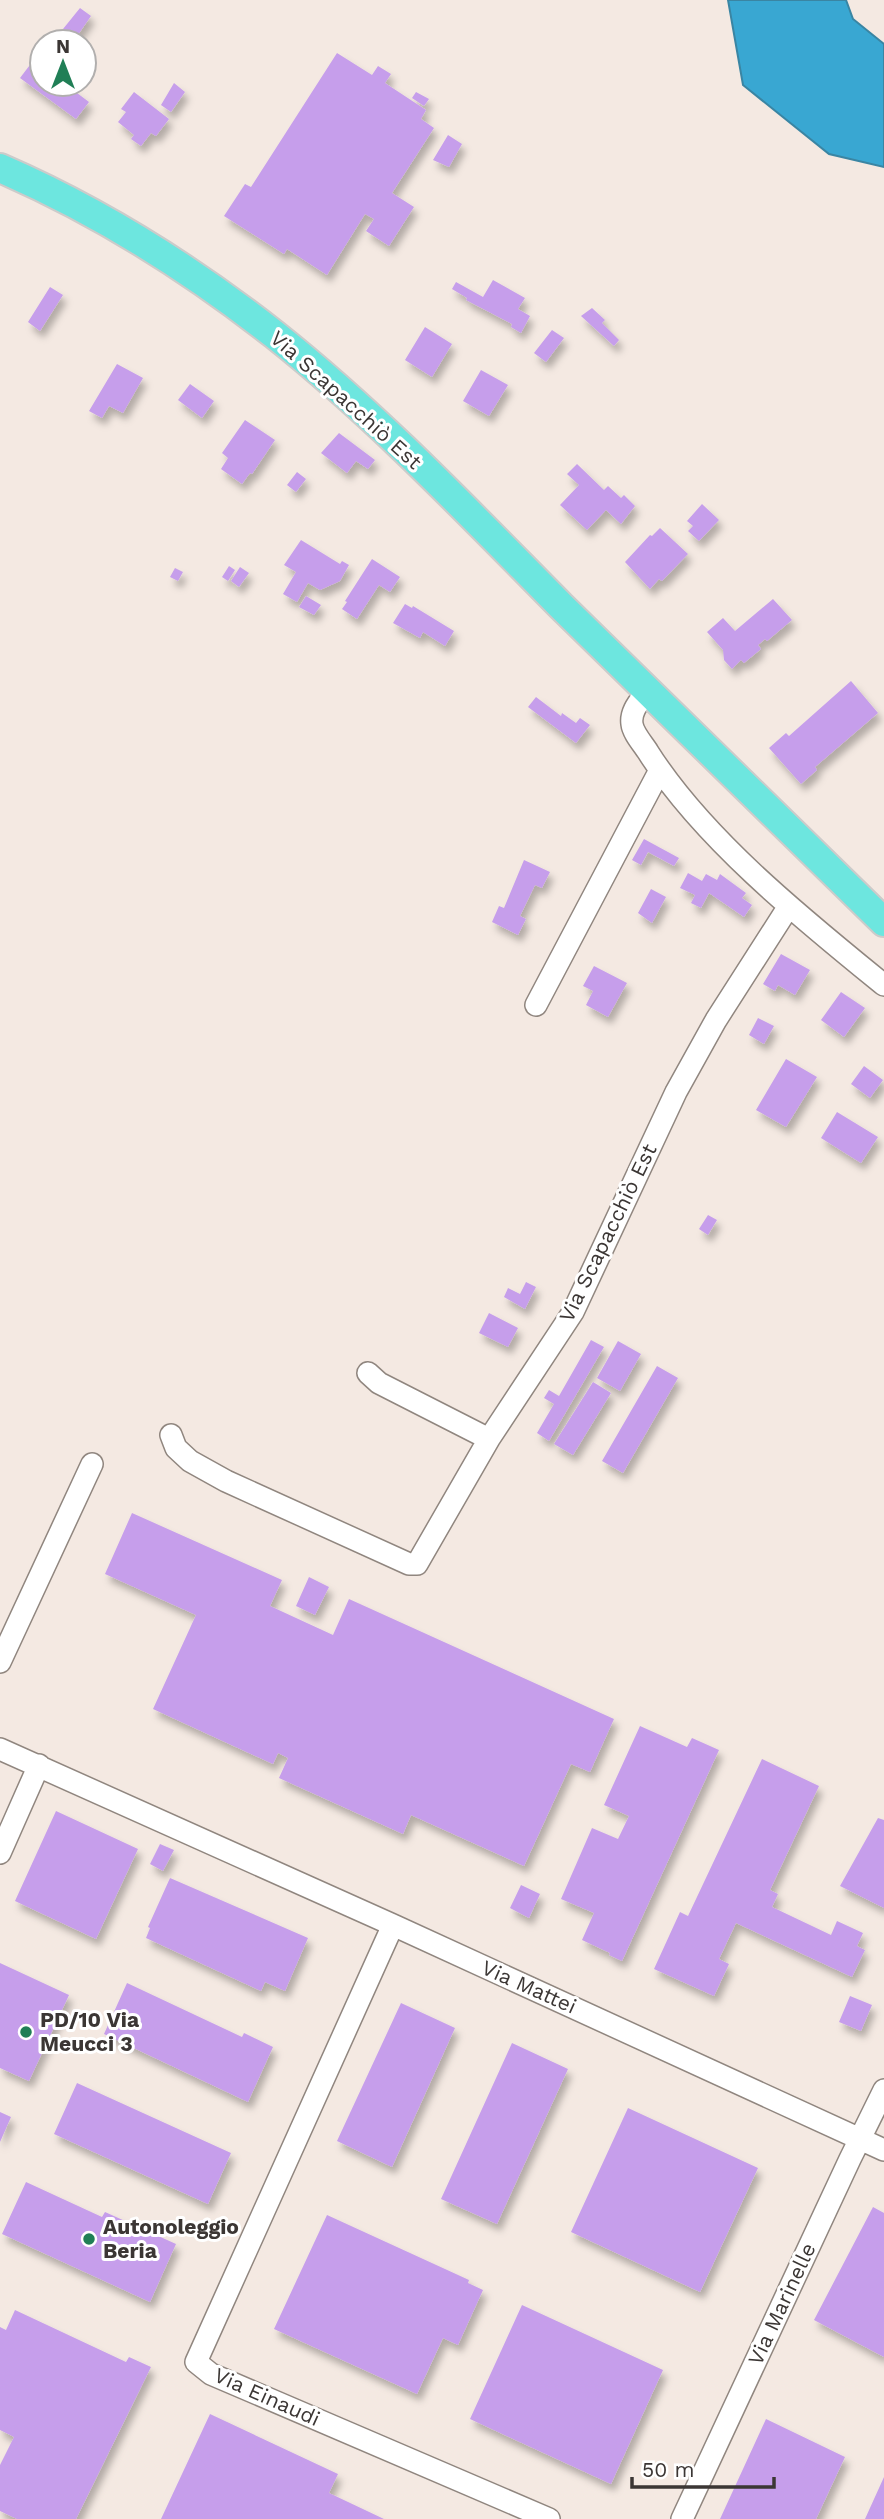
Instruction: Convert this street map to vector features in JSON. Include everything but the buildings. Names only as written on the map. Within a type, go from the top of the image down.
[{"type":"main road","name":"Via Scapacchiò Est","points":[[0,168],[117,228],[193,275],[276,336],[371,418],[647,691],[874,898],[884,922]]},
{"type":"street","points":[[647,691],[633,715],[632,726],[660,770],[715,834],[789,905],[884,985]]},
{"type":"street","points":[[536,1005],[660,770]]},
{"type":"street","name":"Via Scapacchiò Est","points":[[171,1435],[176,1448],[190,1461],[226,1481],[409,1564],[416,1564],[489,1439],[573,1312],[676,1092],[716,1020],[789,905]]},
{"type":"street","points":[[368,1373],[379,1383],[489,1439]]},
{"type":"street","points":[[0,1662],[92,1464]]},
{"type":"street","name":"Via Mattei","points":[[0,1749],[884,2150]]},
{"type":"street","points":[[0,1853],[39,1765]]},
{"type":"street","name":"Via Einaudi","points":[[393,1925],[196,2362],[211,2374],[549,2519]]},
{"type":"street","name":"Via Marinelle","points":[[682,2519],[884,2090]]},
{"type":"water","points":[[728,0],[846,0],[853,19],[884,44],[884,167],[829,154],[743,85]]},
{"type":"place","name":"PD/10 Via Meucci 3","points":[[26,2032]]},
{"type":"place","name":"Autonoleggio Beria","points":[[89,2239]]}]
